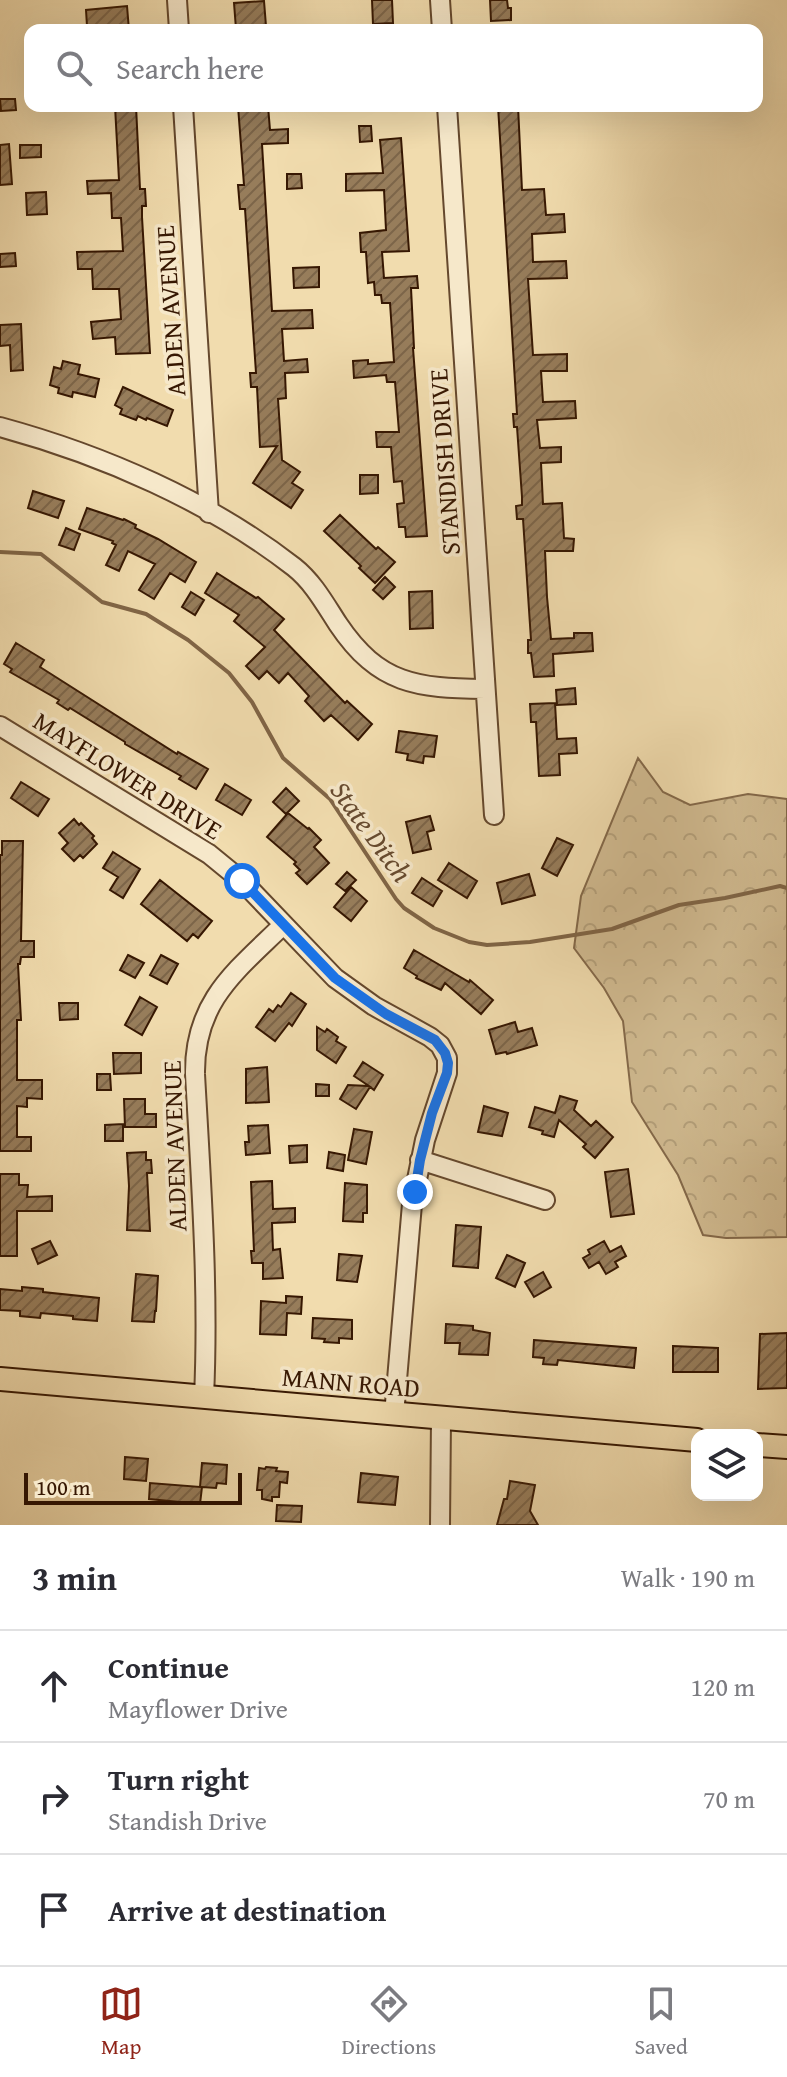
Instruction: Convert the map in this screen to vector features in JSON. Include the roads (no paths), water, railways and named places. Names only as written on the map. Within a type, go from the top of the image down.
[{"type":"main road","name":"MANN ROAD","points":[[0,1379],[691,1440]]},
{"type":"main road","points":[[763,1445],[787,1447]]},
{"type":"street","points":[[177,0],[179,24]]},
{"type":"street","points":[[440,0],[442,24]]},
{"type":"street","name":"ALDEN AVENUE","points":[[183,112],[209,513]]},
{"type":"street","name":"STANDISH DRIVE","points":[[447,112],[494,815]]},
{"type":"street","points":[[0,427],[114,466],[181,497],[246,535],[295,568],[310,582],[352,644],[388,674],[420,686],[485,689]]},
{"type":"street","name":"MAYFLOWER DRIVE","points":[[0,726],[209,854],[235,875],[335,978],[386,1014],[435,1040],[445,1053],[447,1073],[432,1113],[420,1160]]},
{"type":"street","name":"ALDEN AVENUE","points":[[204,1397],[206,1283],[195,1074],[197,1039],[221,989],[283,925]]},
{"type":"street","points":[[394,1415],[412,1204],[420,1160],[545,1200]]},
{"type":"street","points":[[440,1525],[441,1419]]},
{"type":"waterway","name":"State Ditch","points":[[0,552],[41,554],[102,602],[146,614],[188,640],[229,673],[252,702],[283,758],[330,799],[396,899],[434,928],[469,942],[487,945],[530,942],[612,929],[679,905],[780,886],[787,888]]}]
